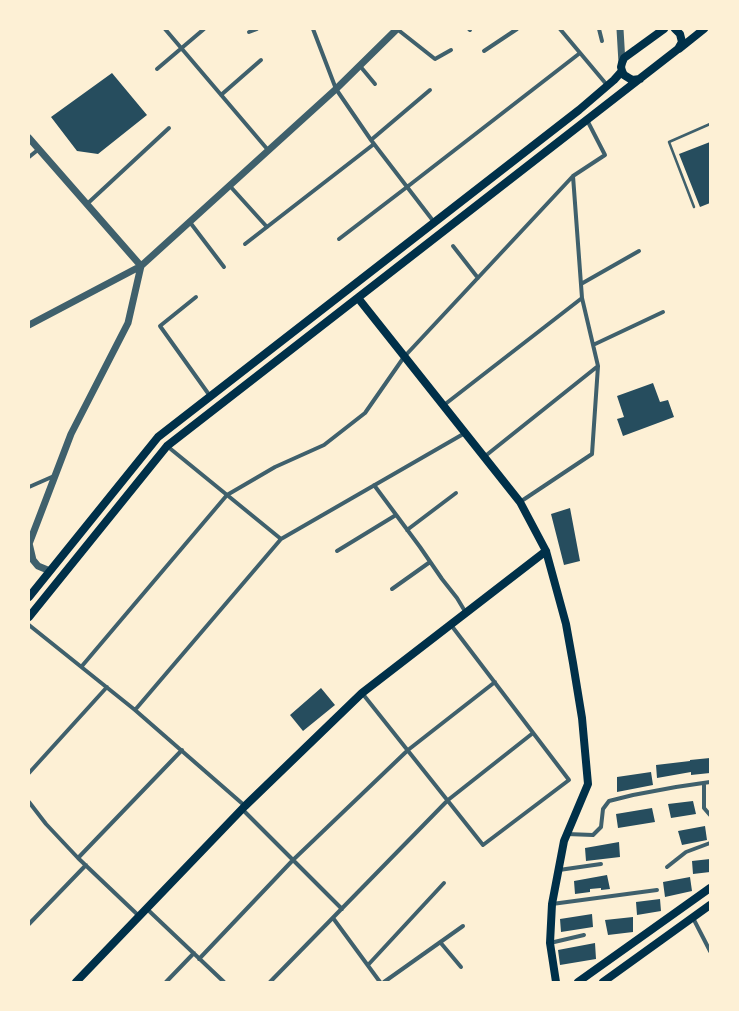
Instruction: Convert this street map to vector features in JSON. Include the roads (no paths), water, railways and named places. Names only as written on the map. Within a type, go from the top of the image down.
[{"type":"main road","points":[[640,78],[632,80],[624,75],[621,67],[622,62],[624,58],[664,29]]},
{"type":"main road","points":[[675,29],[680,34],[682,42],[678,49]]},
{"type":"main road","points":[[29,617],[167,446],[704,29]]},
{"type":"main road","points":[[29,597],[158,437],[579,110],[614,80],[622,71]]},
{"type":"main road","points":[[358,298],[520,502],[546,552],[566,624],[574,663],[582,718],[588,784],[564,841],[552,904],[550,943],[556,982]]},
{"type":"main road","points":[[76,982],[244,807],[362,693],[546,552]]},
{"type":"main road","points":[[578,982],[710,888]]},
{"type":"main road","points":[[603,982],[710,906]]},
{"type":"street","points":[[165,29],[268,150]]},
{"type":"street","points":[[157,69],[204,29]]},
{"type":"street","points":[[249,32],[256,29]]},
{"type":"street","points":[[313,29],[336,89],[371,140],[434,222]]},
{"type":"street","points":[[29,325],[142,266],[336,89],[397,29],[435,60],[451,50]]},
{"type":"street","points":[[484,51],[517,29]]},
{"type":"street","points":[[560,29],[607,85]]},
{"type":"street","points":[[599,29],[602,41]]},
{"type":"street","points":[[620,29],[622,62]]},
{"type":"street","points":[[339,239],[580,53]]},
{"type":"street","points":[[221,95],[261,60]]},
{"type":"street","points":[[360,66],[375,84]]},
{"type":"street","points":[[371,140],[430,90]]},
{"type":"street","points":[[82,666],[227,495],[275,467],[324,445],[365,413],[404,357],[573,176],[605,155],[587,120]]},
{"type":"street","points":[[87,204],[169,128]]},
{"type":"street","points":[[29,138],[142,266]]},
{"type":"street","points":[[245,244],[374,144]]},
{"type":"street","points":[[29,157],[39,149]]},
{"type":"street","points":[[520,502],[592,454],[598,366],[582,298],[573,176]]},
{"type":"street","points":[[229,185],[267,227]]},
{"type":"street","points":[[189,222],[224,267]]},
{"type":"street","points":[[453,246],[478,278]]},
{"type":"street","points":[[581,284],[639,251]]},
{"type":"street","points":[[50,571],[38,566],[33,560],[29,544],[71,434],[128,323],[142,266]]},
{"type":"street","points":[[196,297],[160,326],[211,396]]},
{"type":"street","points":[[443,406],[582,298]]},
{"type":"street","points":[[593,345],[663,312]]},
{"type":"street","points":[[484,457],[598,366]]},
{"type":"street","points":[[135,710],[281,539],[465,433]]},
{"type":"street","points":[[167,446],[281,539]]},
{"type":"street","points":[[29,487],[55,476]]},
{"type":"street","points":[[374,485],[442,579],[458,598],[466,613]]},
{"type":"street","points":[[407,530],[456,493]]},
{"type":"street","points":[[337,551],[396,515]]},
{"type":"street","points":[[392,589],[430,562]]},
{"type":"street","points":[[29,625],[82,666],[182,750],[244,807],[293,860],[342,908]]},
{"type":"street","points":[[362,693],[483,845],[569,780],[451,625]]},
{"type":"street","points":[[199,958],[293,860],[408,750],[494,682]]},
{"type":"street","points":[[29,773],[107,687]]},
{"type":"street","points":[[270,982],[448,800],[533,733]]},
{"type":"street","points":[[78,858],[182,750]]},
{"type":"street","points":[[567,834],[593,836],[601,827],[603,809],[609,801],[633,795],[710,782]]},
{"type":"street","points":[[704,783],[704,808],[710,815]]},
{"type":"street","points":[[29,802],[46,824],[78,858],[139,916]]},
{"type":"street","points":[[667,868],[686,852],[710,843]]},
{"type":"street","points":[[559,870],[601,864]]},
{"type":"street","points":[[29,924],[86,865]]},
{"type":"street","points":[[368,965],[444,883]]},
{"type":"street","points":[[552,904],[657,890]]},
{"type":"street","points":[[146,908],[224,982]]},
{"type":"street","points":[[333,918],[380,982]]},
{"type":"street","points":[[693,918],[710,951]]},
{"type":"street","points":[[384,982],[463,926]]},
{"type":"street","points":[[550,943],[584,935]]},
{"type":"street","points":[[440,942],[461,967]]},
{"type":"street","points":[[166,982],[194,953]]},
{"type":"lane","points":[[694,207],[669,142],[710,124]]}]
